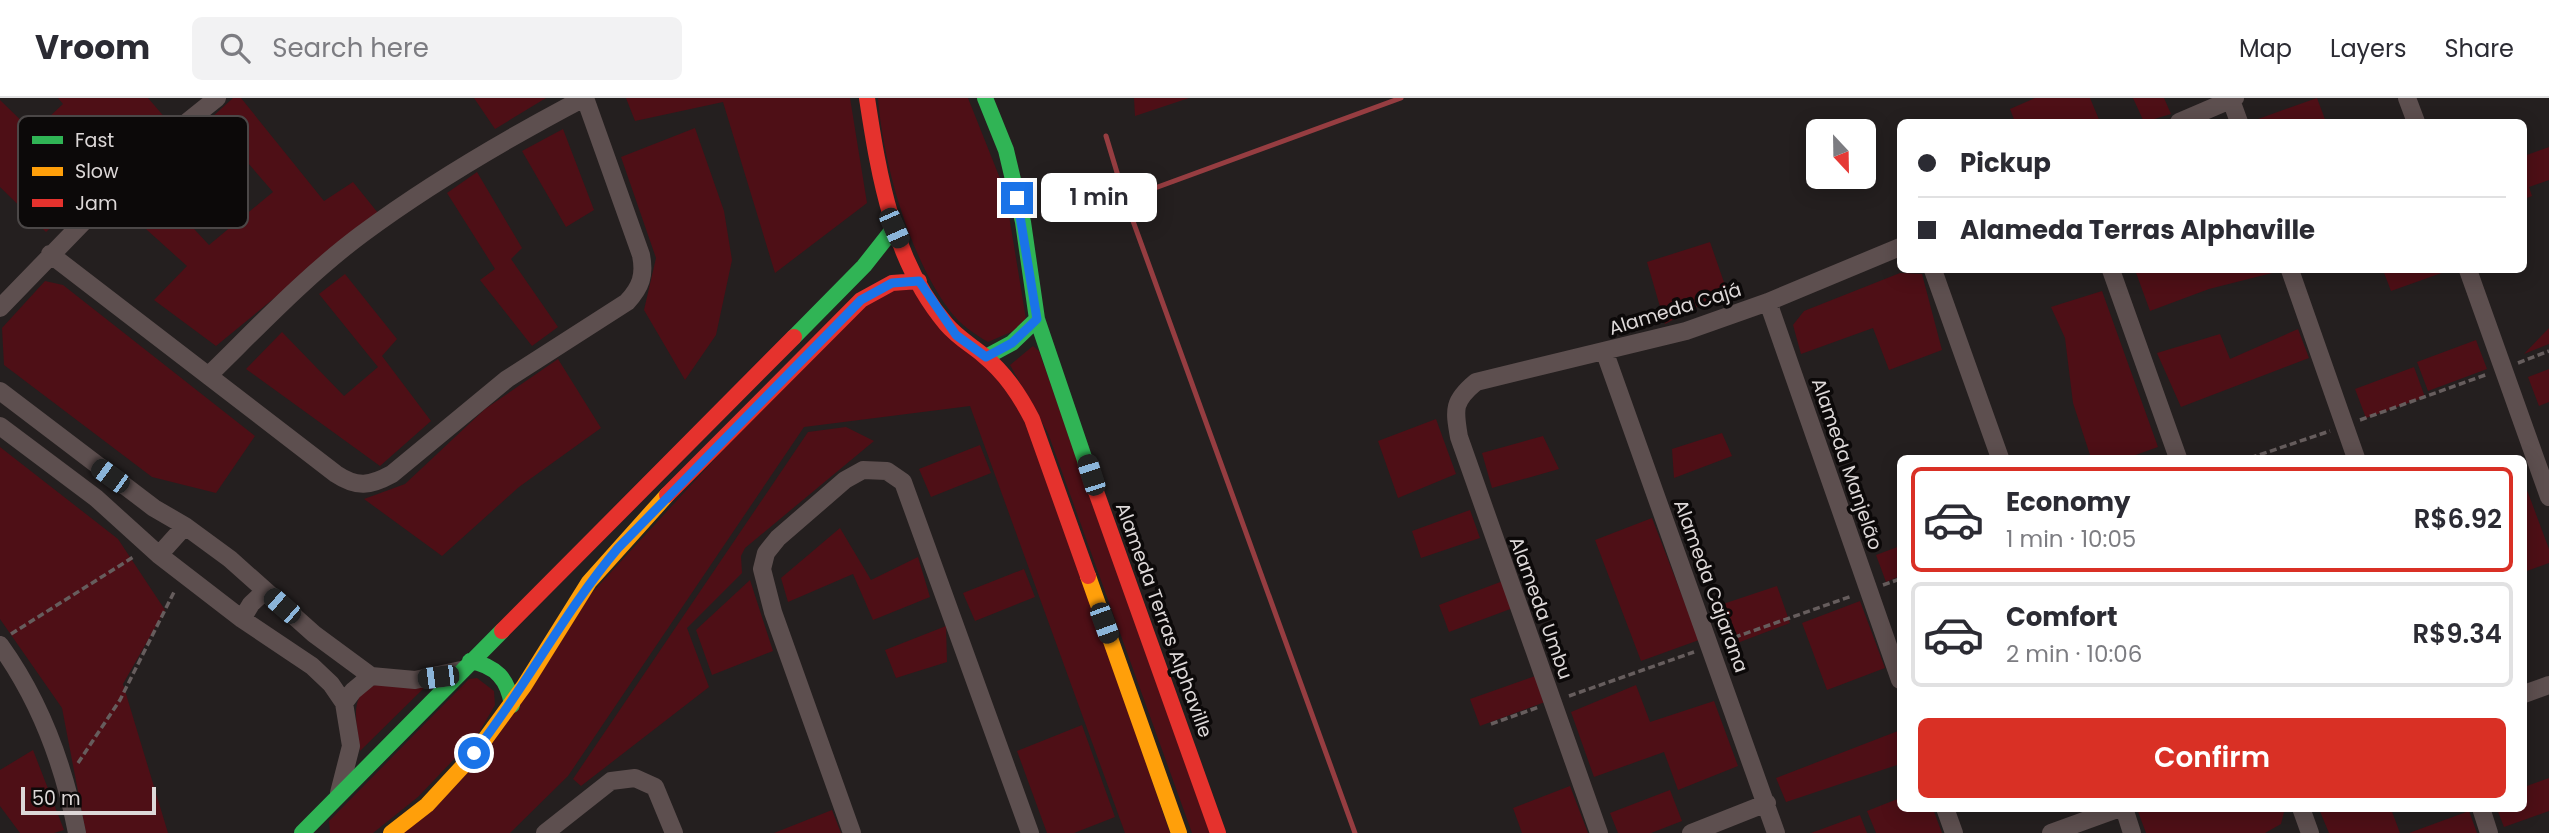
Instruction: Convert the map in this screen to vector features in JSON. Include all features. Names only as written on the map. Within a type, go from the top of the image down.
[{"type":"street","points":[[195,116],[217,98]]},
{"type":"street","points":[[50,254],[210,374],[336,474],[361,486],[392,474],[507,379],[627,302],[642,280],[641,255],[585,98],[440,181],[362,234],[294,292],[210,374]]},
{"type":"street","points":[[867,98],[874,151],[894,228],[919,281],[956,335],[986,357],[1017,388],[1032,419],[1179,833]]},
{"type":"street","name":"Alameda Terras Alphaville","points":[[985,98],[1006,150],[1037,319],[1124,576],[1218,833]]},
{"type":"street","points":[[2407,98],[2415,119]]},
{"type":"street","points":[[2186,119],[2233,99],[2238,119]]},
{"type":"street","points":[[0,308],[76,228]]},
{"type":"street","points":[[302,833],[318,826],[338,796],[864,266],[894,228]]},
{"type":"street","name":"Alameda Cajá","points":[[1460,396],[1476,382],[1605,353],[1686,331],[1768,302],[1897,248]]},
{"type":"street","points":[[1934,273],[1999,455]]},
{"type":"street","points":[[2112,273],[2177,455]]},
{"type":"street","points":[[2291,273],[2355,455]]},
{"type":"street","points":[[2469,273],[2549,497]]},
{"type":"street","points":[[391,833],[427,805],[512,705],[589,582],[632,531],[861,300],[892,283],[919,281]]},
{"type":"street","name":"Alameda Manjelão","points":[[1768,302],[1897,671]]},
{"type":"street","points":[[986,357],[1012,343],[1037,319]]},
{"type":"street","name":"Alameda Cajarana","points":[[1605,353],[1776,833]]},
{"type":"street","points":[[0,391],[154,508],[185,526],[230,559],[314,634],[371,676],[415,680],[467,665],[492,667],[501,674],[511,693],[512,705]]},
{"type":"street","name":"Alameda Umbu","points":[[1460,396],[1455,414],[1459,438],[1599,833]]},
{"type":"street","points":[[0,426],[96,498],[155,551],[242,619],[312,666],[331,684],[344,703],[351,746],[338,796]]},
{"type":"street","points":[[852,833],[773,612],[762,569],[766,553],[778,538],[845,480],[863,470],[887,471],[903,482],[1030,833]]},
{"type":"street","points":[[155,551],[185,526]]},
{"type":"street","points":[[242,619],[251,604],[265,591]]},
{"type":"street","points":[[0,643],[26,681],[54,743],[77,833]]},
{"type":"street","points":[[344,703],[353,691],[371,676]]},
{"type":"street","points":[[2527,693],[2549,685]]},
{"type":"street","points":[[544,833],[611,781],[635,778],[655,787],[674,833]]},
{"type":"street","points":[[1691,833],[1767,803]]},
{"type":"street","points":[[1946,812],[1954,833]]},
{"type":"street","points":[[2051,833],[2111,812]]},
{"type":"street","points":[[2124,812],[2132,833]]},
{"type":"street","points":[[2302,812],[2309,833]]},
{"type":"street","points":[[2482,812],[2489,833]]},
{"type":"path","points":[[2259,455],[2549,351]]},
{"type":"path","points":[[0,643],[155,551]]},
{"type":"path","points":[[65,782],[120,700],[184,573]]},
{"type":"shaded area","points":[[58,98],[148,98],[164,116],[50,116],[63,104]]},
{"type":"shaded area","points":[[233,98],[241,98],[324,201],[353,182],[378,213],[216,346],[154,300],[187,266],[145,228],[193,228],[209,245],[230,228],[248,228],[248,213],[273,192],[248,163],[248,116],[213,116]]},
{"type":"shaded area","points":[[474,98],[546,98],[495,129]]},
{"type":"shaded area","points":[[626,98],[850,98],[867,203],[775,273],[723,102],[635,121]]},
{"type":"shaded area","points":[[878,98],[968,98],[1005,191],[1026,319],[1020,328],[988,342],[958,320],[936,289],[911,238],[892,180]]},
{"type":"shaded area","points":[[1134,98],[1189,98],[1135,116]]},
{"type":"shaded area","points":[[2035,98],[2090,98],[2099,119],[2014,119],[2010,109]]},
{"type":"shaded area","points":[[2133,98],[2164,98],[2171,114],[2143,119]]},
{"type":"shaded area","points":[[2317,98],[2325,119],[2258,119]]},
{"type":"shaded area","points":[[0,100],[18,117],[18,205],[0,187]]},
{"type":"shaded area","points":[[695,128],[724,211],[732,260],[716,335],[685,380],[644,310],[656,258],[621,157]]},
{"type":"shaded area","points":[[563,129],[594,210],[566,227],[522,151]]},
{"type":"shaded area","points":[[2549,147],[2549,180],[2529,187],[2532,196],[2527,198],[2527,155]]},
{"type":"shaded area","points":[[477,172],[522,248],[511,259],[558,327],[532,346],[480,280],[495,269],[447,193]]},
{"type":"shaded area","points":[[1710,242],[1727,291],[1665,324],[1647,262]]},
{"type":"shaded area","points":[[1900,273],[1922,274],[1942,350],[1889,370],[1873,328],[1801,354],[1793,325],[1804,311]]},
{"type":"shaded area","points":[[2136,273],[2272,273],[2209,289],[2150,311]]},
{"type":"shaded area","points":[[2384,273],[2442,273],[2391,291]]},
{"type":"shaded area","points":[[345,274],[397,339],[382,356],[431,421],[380,466],[246,369],[282,332],[344,396],[378,367],[319,294]]},
{"type":"shaded area","points":[[45,281],[63,285],[255,436],[216,493],[152,477],[4,365],[2,328]]},
{"type":"shaded area","points":[[919,281],[1017,389],[1170,833],[1125,833],[970,406],[804,427],[568,776],[510,833],[391,833],[427,805],[556,632],[861,300]]},
{"type":"shaded area","points":[[2102,291],[2158,447],[2135,455],[2090,455],[2073,403],[2065,338],[2051,307]]},
{"type":"shaded area","points":[[2549,328],[2549,344],[2524,354]]},
{"type":"shaded area","points":[[2298,329],[2309,358],[2181,407],[2157,353],[2220,334],[2230,359]]},
{"type":"shaded area","points":[[2476,340],[2487,369],[2428,391],[2417,362]]},
{"type":"shaded area","points":[[1033,346],[1039,351],[1210,833],[1192,833],[1048,433],[1010,365]]},
{"type":"shaded area","points":[[558,359],[601,428],[519,487],[442,556],[364,499],[405,484],[485,409]]},
{"type":"shaded area","points":[[2414,367],[2425,397],[2366,418],[2355,389]]},
{"type":"shaded area","points":[[2549,369],[2549,402],[2539,406],[2528,377]]},
{"type":"shaded area","points":[[1436,419],[1456,474],[1398,498],[1378,441]]},
{"type":"shaded area","points":[[846,427],[874,441],[745,548],[741,556],[742,573],[687,628],[709,687],[581,786],[573,779],[808,432]]},
{"type":"shaded area","points":[[1722,433],[1732,456],[1674,478],[1672,449]]},
{"type":"shaded area","points":[[1543,436],[1559,469],[1492,488],[1482,453]]},
{"type":"shaded area","points":[[980,445],[991,473],[931,497],[919,469]]},
{"type":"shaded area","points":[[0,447],[118,539],[165,610],[123,684],[168,833],[86,833],[62,708],[0,619]]},
{"type":"shaded area","points":[[2527,490],[2549,549],[2549,563],[2527,571]]},
{"type":"shaded area","points":[[1470,510],[1480,538],[1421,558],[1412,531]]},
{"type":"shaded area","points":[[1652,518],[1699,640],[1641,661],[1595,540]]},
{"type":"shaded area","points":[[840,528],[871,580],[918,557],[930,597],[873,620],[853,574],[788,602],[781,578]]},
{"type":"shaded area","points":[[1897,547],[1897,577],[1886,582],[1876,555]]},
{"type":"shaded area","points":[[1024,569],[1035,597],[975,621],[963,593]]},
{"type":"shaded area","points":[[750,580],[773,651],[712,675],[696,630]]},
{"type":"shaded area","points":[[1503,581],[1513,608],[1449,632],[1439,605]]},
{"type":"shaded area","points":[[1777,586],[1790,623],[1732,645],[1717,606]]},
{"type":"shaded area","points":[[1860,601],[1885,668],[1827,690],[1802,623]]},
{"type":"shaded area","points":[[946,626],[947,662],[896,678],[885,650]]},
{"type":"shaded area","points":[[1535,676],[1545,702],[1480,726],[1470,699]]},
{"type":"shaded area","points":[[477,678],[494,691],[495,705],[478,734],[418,797],[373,833],[330,833],[329,821],[469,679]]},
{"type":"shaded area","points":[[380,684],[424,688],[360,751],[356,720],[358,701],[362,693]]},
{"type":"shaded area","points":[[1636,685],[1650,722],[1714,701],[1738,766],[1678,790],[1664,752],[1594,777],[1571,712]]},
{"type":"shaded area","points":[[1082,725],[1115,817],[1074,833],[1047,833],[1017,751]]},
{"type":"shaded area","points":[[1897,731],[1897,765],[1786,802],[1776,778]]},
{"type":"shaded area","points":[[33,750],[64,830],[54,833],[20,833],[0,806],[0,770]]},
{"type":"shaded area","points":[[2549,778],[2549,811],[2504,827],[2498,812],[2527,812],[2527,786]]},
{"type":"shaded area","points":[[1570,786],[1588,833],[1522,833],[1513,808]]},
{"type":"shaded area","points":[[1670,790],[1682,821],[1651,833],[1618,833],[1610,813]]},
{"type":"shaded area","points":[[1897,799],[1897,812],[1934,812],[1942,833],[1876,833],[1867,811]]},
{"type":"shaded area","points":[[832,810],[841,833],[774,833]]},
{"type":"shaded area","points":[[2138,812],[2284,812],[2281,824],[2265,833],[2146,833]]},
{"type":"shaded area","points":[[2320,812],[2392,812],[2400,833],[2329,833]]},
{"type":"shaded area","points":[[2469,812],[2477,833],[2409,833]]},
{"type":"shaded area","points":[[1860,815],[1867,833],[1811,833]]},
{"type":"waterway","points":[[1125,199],[1401,98]]},
{"type":"waterway","points":[[1106,136],[1125,199],[1355,833]]},
{"type":"traffic: fast","points":[[985,98],[1006,150],[1023,222],[1037,319],[1089,472]]},
{"type":"traffic: fast","points":[[794,337],[864,266],[894,228]]},
{"type":"traffic: fast","points":[[986,357],[1012,343],[1037,319]]},
{"type":"traffic: fast","points":[[302,833],[502,631]]},
{"type":"traffic: fast","points":[[470,661],[487,666],[499,675],[504,681],[512,705]]},
{"type":"traffic: slow","points":[[391,833],[427,805],[475,753],[524,686],[589,582],[667,495]]},
{"type":"traffic: slow","points":[[1088,576],[1179,833]]},
{"type":"traffic: jam","points":[[867,98],[883,188],[901,246],[913,273],[946,324],[998,369],[1027,410],[1088,576]]},
{"type":"traffic: jam","points":[[667,495],[861,300],[892,283],[919,281]]},
{"type":"traffic: jam","points":[[502,631],[794,337]]},
{"type":"traffic: jam","points":[[1089,472],[1218,833]]},
{"type":"route","points":[[474,753],[512,705],[589,582],[632,531],[861,300],[892,283],[919,281],[943,321],[972,349],[986,357],[1024,333],[1037,319],[1017,198]]}]
